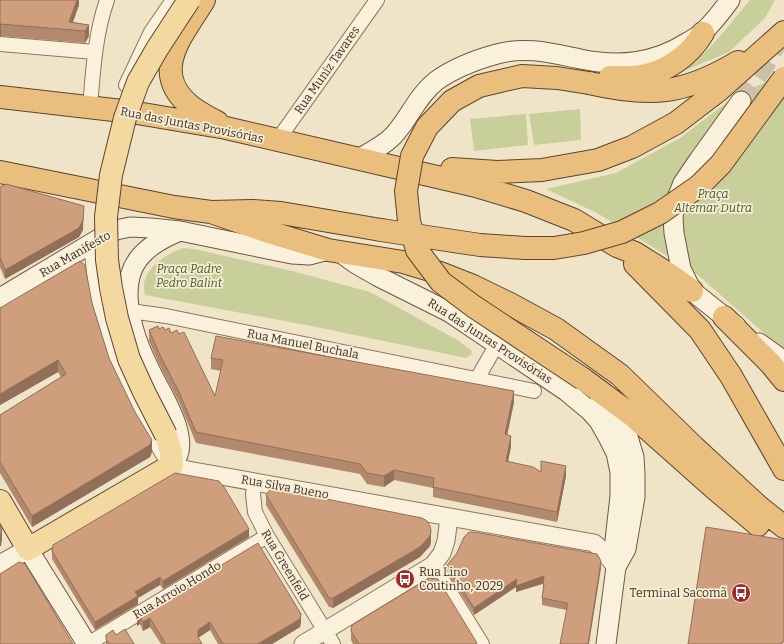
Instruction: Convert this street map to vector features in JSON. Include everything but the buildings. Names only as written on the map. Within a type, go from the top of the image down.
[{"type":"highway","points":[[204,0],[175,48],[171,57],[170,69],[175,88],[182,98],[193,108],[226,128]]},
{"type":"highway","points":[[784,32],[737,63],[713,76],[688,86],[663,91],[642,92],[622,90],[557,78],[522,76],[479,86],[452,101],[427,127],[412,156],[406,191],[409,221],[417,250],[441,282],[473,306],[633,416],[714,488],[759,525],[784,538]]},
{"type":"highway","points":[[382,164],[497,172],[542,170],[598,160],[632,148],[676,123],[719,90],[784,32]]},
{"type":"highway","points":[[592,84],[611,77],[641,76],[653,73],[671,65],[685,56],[693,48],[703,33]]},
{"type":"highway","name":"Rua das Juntas Provisórias","points":[[211,212],[252,211],[281,213],[381,230],[480,244],[525,248],[554,248],[584,244],[622,232],[660,213],[699,186],[721,164],[784,78]]},
{"type":"highway","name":"Rua das Juntas Provisórias","points":[[0,97],[131,112],[226,128],[382,164]]},
{"type":"highway","points":[[382,164],[476,186],[526,202],[574,220],[617,246],[635,253],[692,291]]},
{"type":"highway","name":"Rua das Juntas Provisórias","points":[[0,172],[116,196],[211,212],[270,232],[334,251]]},
{"type":"highway","points":[[617,246],[700,330],[731,376],[784,469]]},
{"type":"highway","points":[[334,251],[403,262],[440,273],[473,286],[556,329],[620,375],[723,474],[758,506],[784,527]]},
{"type":"highway","points":[[724,317],[770,363],[784,380]]},
{"type":"main road","points":[[172,465],[166,435],[129,359],[117,318],[110,288],[107,260],[106,217],[110,175],[125,118],[135,89],[157,49],[189,0]]},
{"type":"main road","points":[[358,159],[377,149],[394,135],[413,107],[426,91],[436,82],[473,61],[510,51],[526,49],[602,63],[650,60],[671,51],[703,33],[730,0]]},
{"type":"main road","points":[[742,101],[683,183],[675,203],[673,218],[674,233],[681,269],[692,291],[724,317],[784,361]]},
{"type":"main road","name":"Rua Manifesto","points":[[0,298],[116,230],[130,227],[146,227],[180,231]]},
{"type":"main road","points":[[0,565],[172,465],[179,454],[179,441],[176,426],[168,405],[139,345],[132,325],[128,295],[129,280],[134,266],[144,252],[155,243],[180,231],[292,254],[309,255],[334,251]]},
{"type":"main road","name":"Rua das Juntas Provisórias","points":[[334,251],[377,276],[449,312],[566,391],[590,411],[599,422],[616,453],[620,472],[620,496],[614,549],[616,567]]},
{"type":"main road","points":[[587,383],[617,418],[628,437],[634,456],[635,496],[626,549],[616,567],[606,644]]},
{"type":"main road","points":[[0,501],[87,644]]},
{"type":"street","points":[[90,107],[95,52],[107,0]]},
{"type":"street","points":[[131,112],[125,94],[125,87],[151,32],[173,0]]},
{"type":"street","name":"Rua Muniz Tavares","points":[[277,141],[377,0]]},
{"type":"street","points":[[0,44],[95,52]]},
{"type":"street","points":[[91,244],[97,295],[112,354],[140,415],[165,458],[172,465]]},
{"type":"street","name":"Rua Manuel Buchala","points":[[130,311],[174,318],[534,391]]},
{"type":"street","points":[[477,379],[497,344]]},
{"type":"street","name":"Rua Silva Bueno","points":[[172,465],[184,469],[594,544]]},
{"type":"street","name":"Rua Greenfeld","points":[[255,481],[253,494],[255,512],[267,536],[329,638]]},
{"type":"street","points":[[303,644],[329,638],[433,565],[442,553],[446,540],[449,518]]},
{"type":"street","points":[[616,567],[602,550],[594,544],[617,526]]},
{"type":"street","name":"Rua Arroio Hondo","points":[[87,644],[267,536]]},
{"type":"street","points":[[433,565],[482,644]]},
{"type":"green space","points":[[750,0],[775,0],[765,18],[729,52],[684,71],[711,46]]},
{"type":"green space","name":"Praça Altemar Dutra","points":[[784,75],[784,351],[698,275],[597,213],[546,189],[616,173],[680,138],[739,93]]},
{"type":"green space","points":[[580,109],[581,140],[534,145],[529,114]]},
{"type":"green space","points":[[526,114],[528,145],[474,151],[470,119]]},
{"type":"green space","name":"Praça Padre Pedro Balint","points":[[183,248],[194,249],[292,271],[370,292],[456,339],[471,350],[472,354],[466,358],[311,326],[145,295],[144,282],[148,272],[156,263],[172,252]]},
{"type":"tunnel","points":[[741,101],[765,66],[780,38]]},
{"type":"place","name":"Rua Lino Coutinho, 2029","points":[[405,579]]},
{"type":"place","name":"Terminal Sacomã","points":[[741,593]]}]
